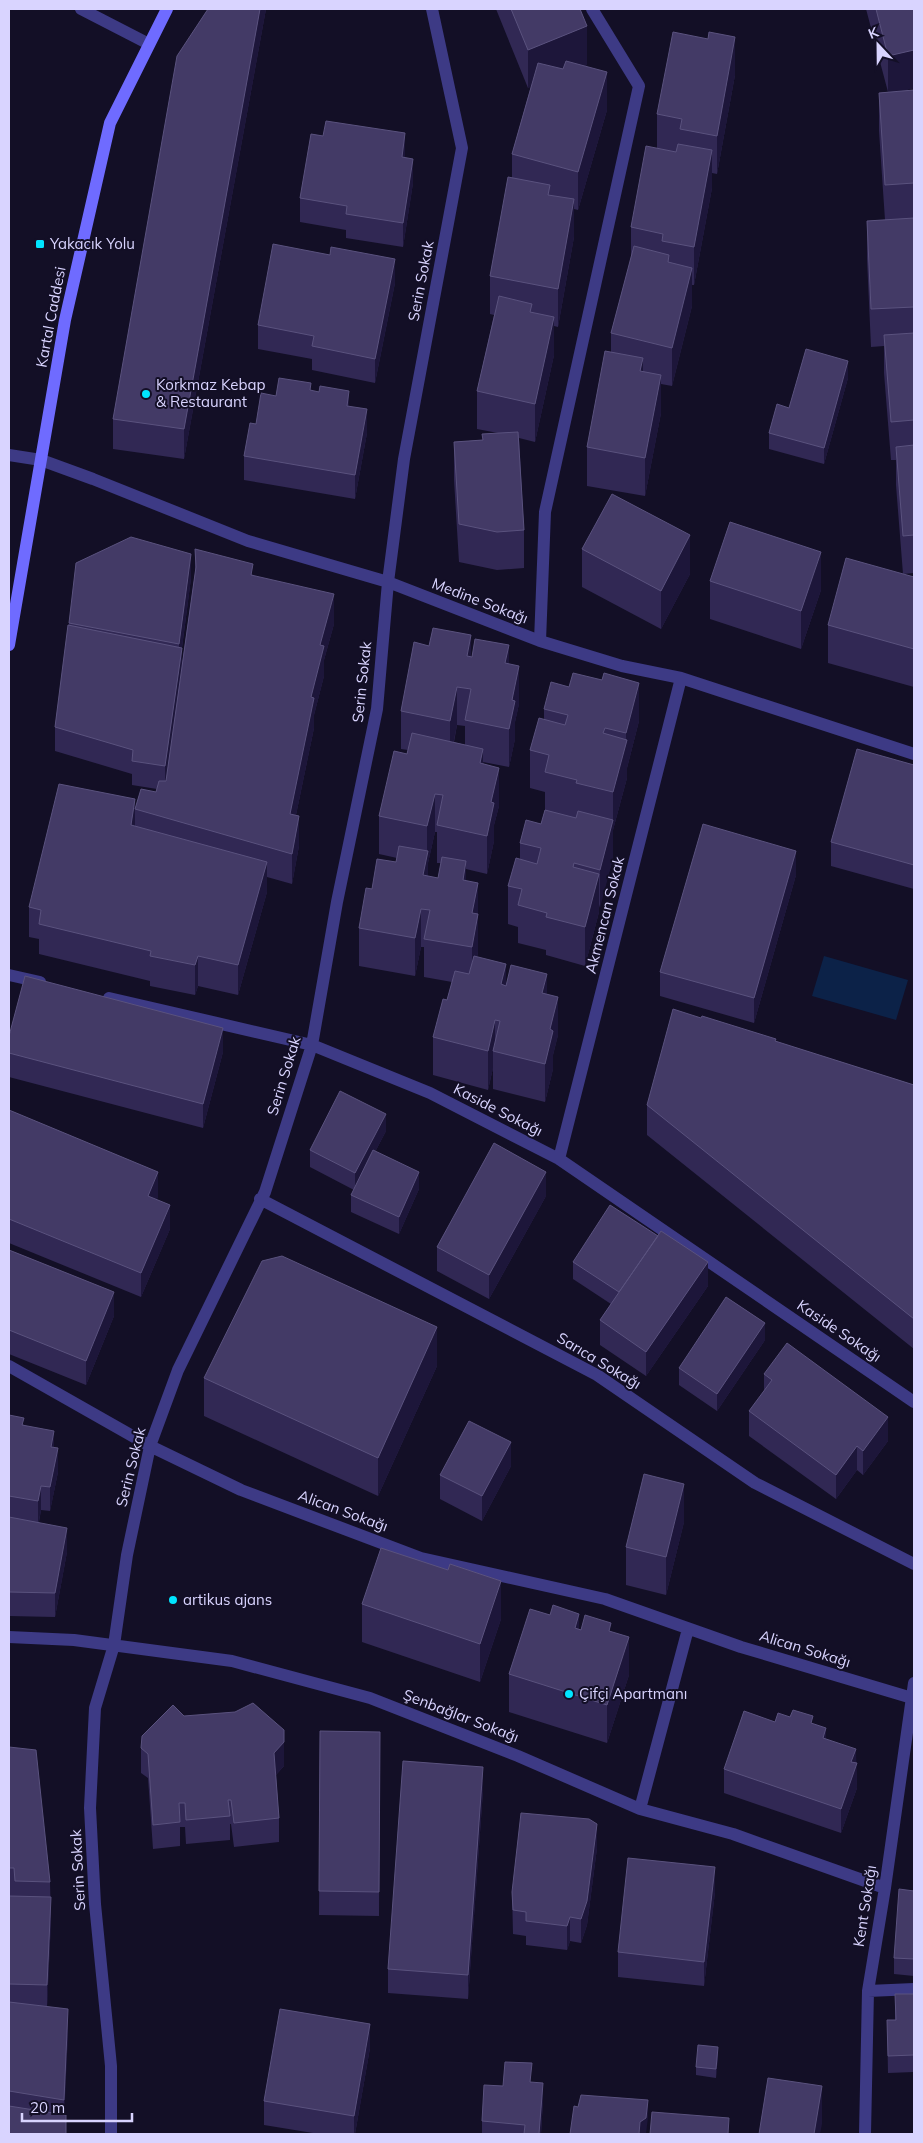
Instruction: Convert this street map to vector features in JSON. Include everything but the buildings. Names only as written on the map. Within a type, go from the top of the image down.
[{"type":"main road","name":"Kartal Caddesi","points":[[9,645],[65,320],[110,123],[167,9]]},
{"type":"street","points":[[81,9],[149,44]]},
{"type":"street","name":"Serin Sokak","points":[[111,2134],[111,2066],[95,1904],[90,1808],[95,1708],[114,1645],[127,1555],[150,1446],[178,1370],[265,1192],[312,1045],[338,902],[377,708],[388,582],[404,458],[462,148],[432,9]]},
{"type":"street","points":[[540,641],[545,512],[638,86],[592,9]]},
{"type":"street","name":"Medine Sokağı","points":[[9,455],[41,460],[93,478],[248,541],[388,582],[540,641],[622,666],[681,678],[914,754]]},
{"type":"street","name":"Akmencan Sokak","points":[[559,1159],[681,678]]},
{"type":"street","points":[[9,975],[56,986]]},
{"type":"street","name":"Kaside Sokağı","points":[[94,995],[312,1045],[430,1093],[559,1159],[914,1402]]},
{"type":"street","name":"Sarıca Sokağı","points":[[260,1199],[597,1375],[755,1482],[914,1564]]},
{"type":"street","name":"Alican Sokağı","points":[[9,1366],[150,1446],[240,1490],[421,1558],[605,1599],[741,1647],[912,1698]]},
{"type":"street","points":[[640,1809],[688,1629]]},
{"type":"street","name":"Şenbağlar Sokağı","points":[[9,1636],[74,1640],[232,1661],[370,1698],[518,1756],[640,1809],[733,1834],[885,1888]]},
{"type":"street","name":"Kent Sokağı","points":[[865,2134],[868,1991],[885,1888],[914,1683]]},
{"type":"street","points":[[868,1991],[914,1989]]},
{"type":"water","points":[[824,956],[908,980],[896,1020],[812,996]]},
{"type":"place","name":"Yakacık Yolu","points":[[40,244]]},
{"type":"place","name":"Korkmaz Kebap & Restaurant","points":[[146,394]]},
{"type":"place","name":"artikus ajans","points":[[173,1600]]},
{"type":"place","name":"Çifçi Apartmanı","points":[[569,1694]]}]
